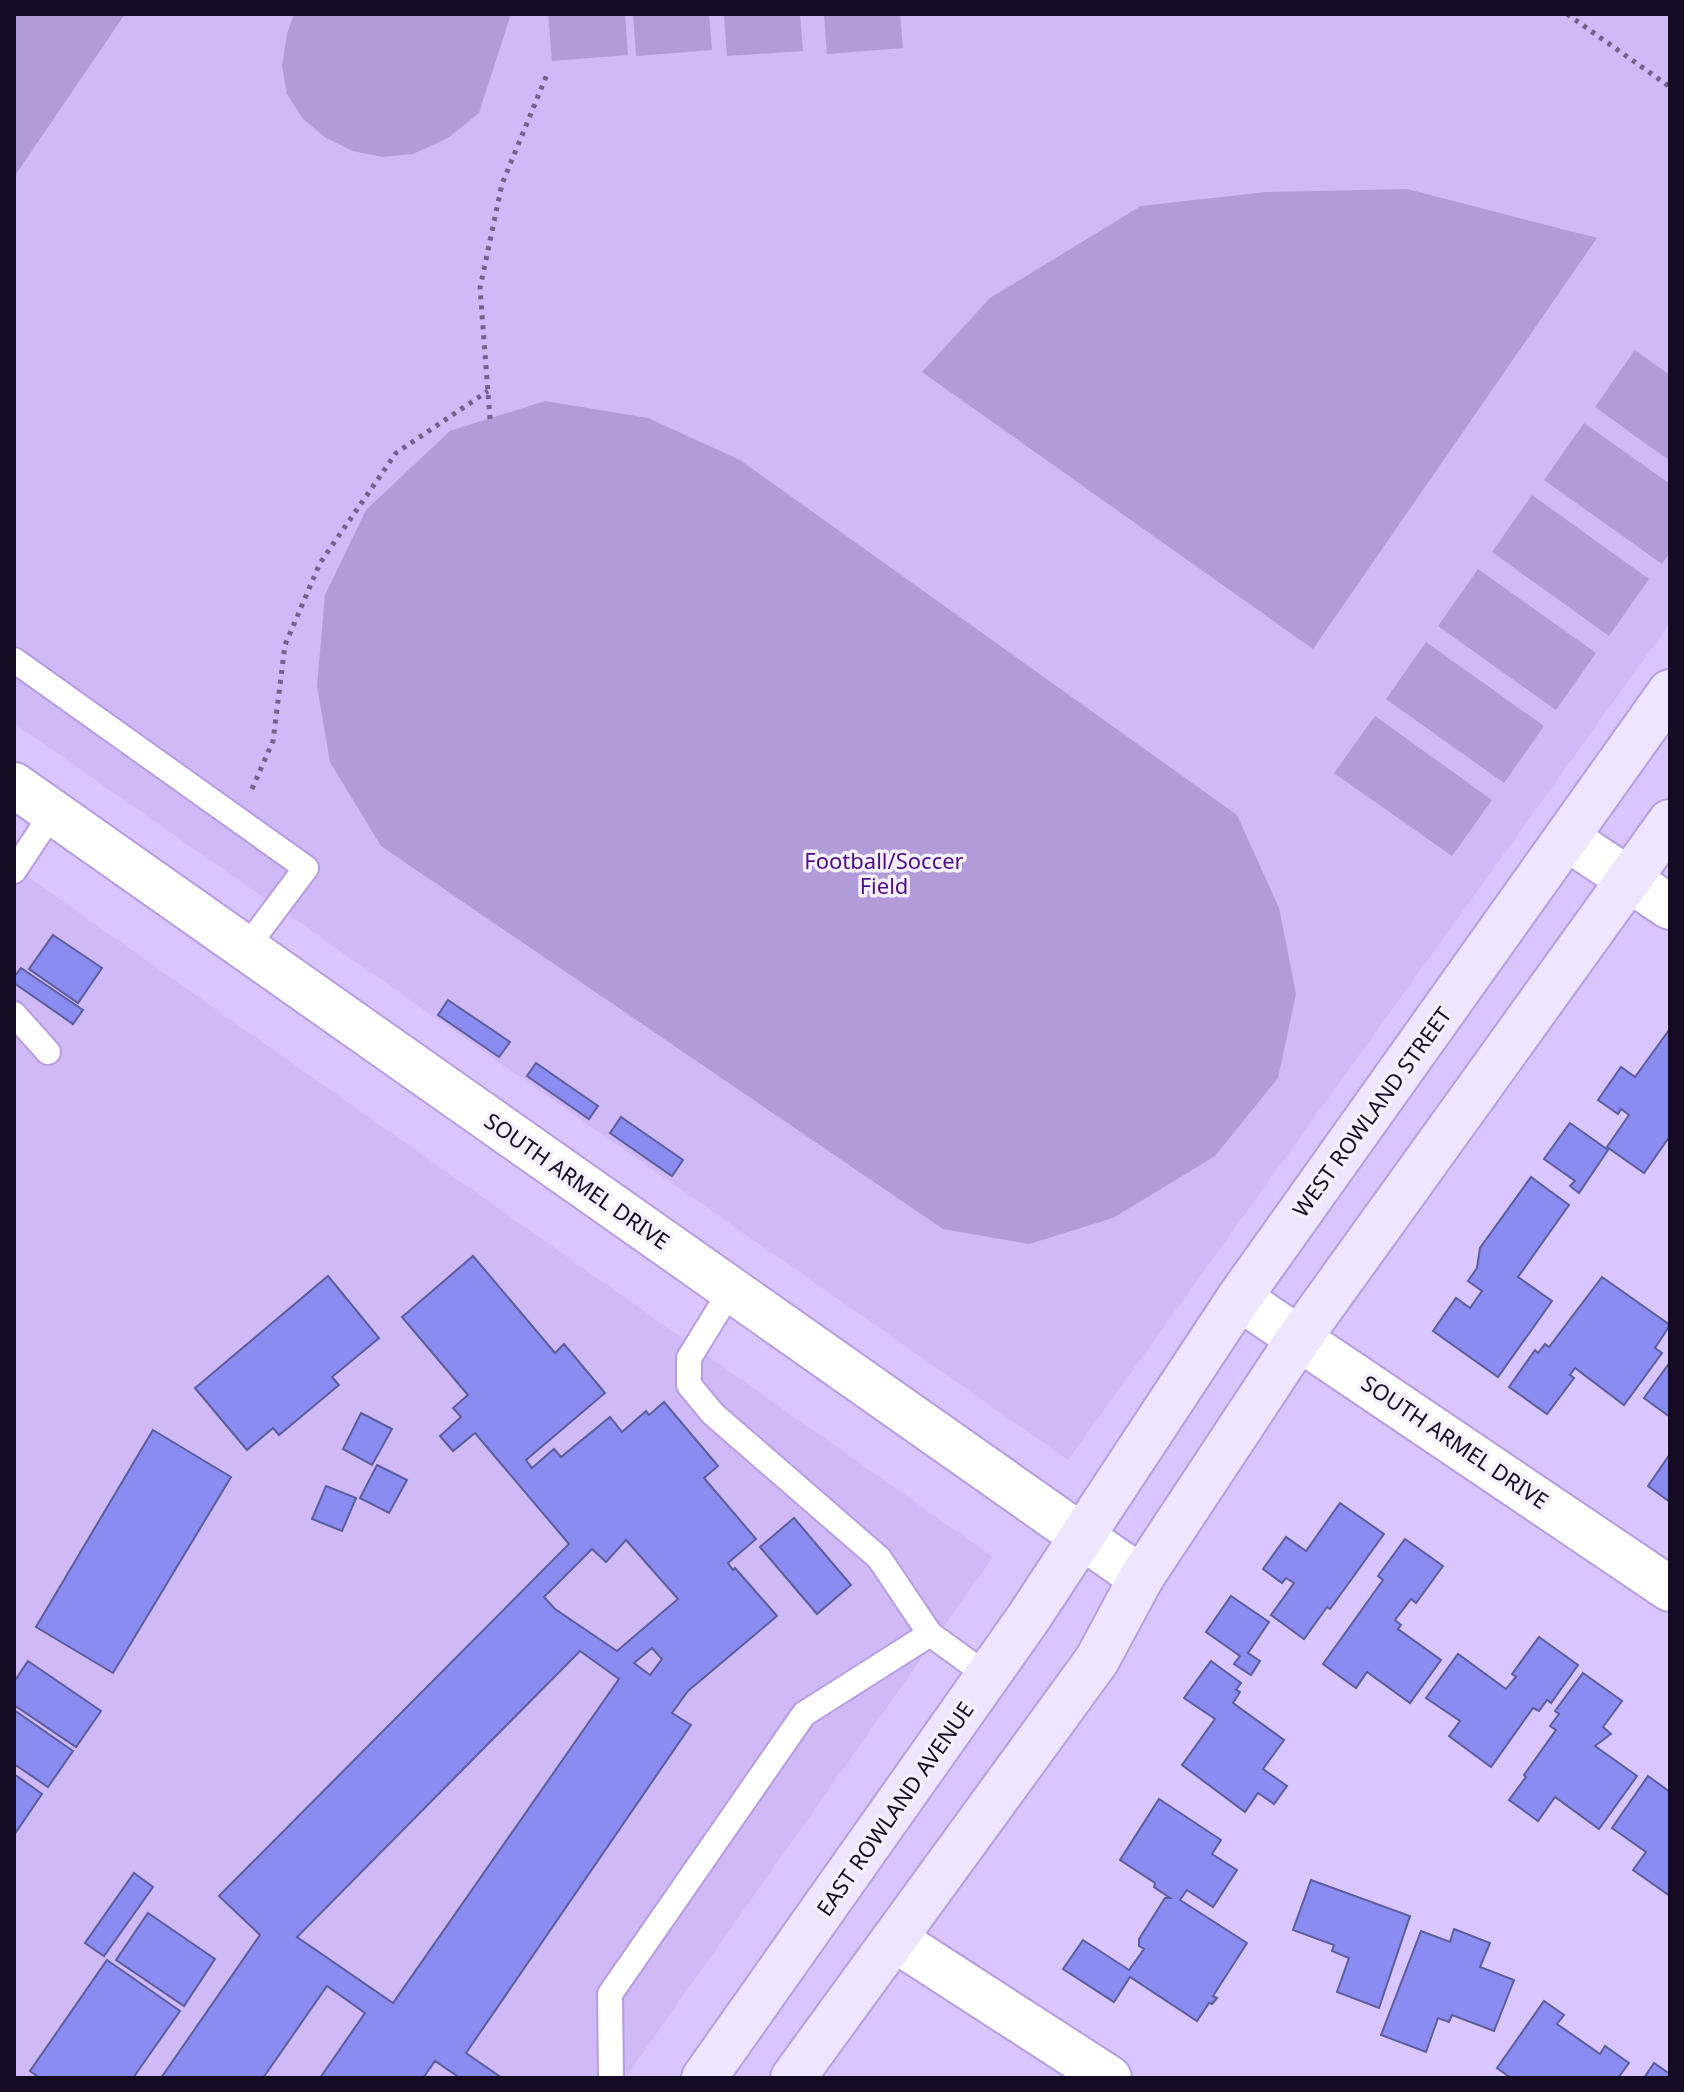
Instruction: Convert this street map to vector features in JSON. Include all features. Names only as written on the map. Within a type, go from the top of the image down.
[{"type":"main road","name":"WEST ROWLAND STREET","points":[[1082,1537],[1239,1298],[1670,692]]},
{"type":"main road","points":[[793,2078],[1097,1660],[1141,1578],[1300,1337],[1670,822]]},
{"type":"main road","name":"EAST ROWLAND AVENUE","points":[[704,2078],[988,1676],[1082,1537]]},
{"type":"street","name":"SOUTH ARMEL DRIVE","points":[[14,785],[1141,1578]]},
{"type":"street","points":[[1568,839],[1670,907]]},
{"type":"street","name":"SOUTH ARMEL DRIVE","points":[[1239,1298],[1670,1589]]},
{"type":"street","points":[[894,1939],[1109,2078]]},
{"type":"lane","points":[[14,660],[306,868],[246,948]]},
{"type":"lane","points":[[14,871],[53,812]]},
{"type":"lane","points":[[14,1014],[48,1052]]},
{"type":"lane","points":[[731,1290],[689,1358],[689,1385],[713,1414],[879,1558],[930,1634],[988,1676]]},
{"type":"lane","points":[[611,2078],[610,1994],[804,1714],[930,1634]]},
{"type":"path","points":[[1567,14],[1670,87]]},
{"type":"path","points":[[490,419],[480,288],[502,184],[548,72]]},
{"type":"path","points":[[239,821],[273,741],[285,645],[320,563],[396,453],[488,391]]},
{"type":"shaded area","points":[[14,14],[1670,14],[1670,623],[1068,1460],[14,723]]},
{"type":"shaded area","points":[[14,867],[993,1557],[625,2078],[14,2078]]},
{"type":"green space","points":[[14,14],[125,14],[14,177]]},
{"type":"green space","points":[[294,14],[511,14],[479,113],[448,138],[413,154],[383,157],[353,151],[326,138],[303,119],[287,94],[282,66]]},
{"type":"green space","points":[[548,14],[625,14],[628,55],[552,61]]},
{"type":"green space","points":[[633,14],[709,14],[712,50],[636,56]]},
{"type":"green space","points":[[724,14],[800,14],[803,51],[727,56]]},
{"type":"green space","points":[[824,14],[900,14],[903,48],[827,54]]},
{"type":"green space","points":[[1407,189],[1597,238],[1313,649],[922,372],[990,298],[1141,206],[1267,192]]},
{"type":"green space","points":[[1635,350],[1670,375],[1670,461],[1595,407]]},
{"type":"green space","name":"Football/Soccer Field","points":[[545,401],[648,418],[740,460],[1237,815],[1279,908],[1296,994],[1278,1078],[1215,1156],[1113,1218],[1029,1244],[943,1229],[381,846],[330,762],[317,686],[325,595],[366,510],[450,431]]},
{"type":"green space","points":[[1584,423],[1670,484],[1670,552],[1662,564],[1544,480]]},
{"type":"green space","points":[[1532,495],[1649,579],[1609,636],[1492,552]]},
{"type":"green space","points":[[1478,569],[1596,653],[1556,710],[1438,626]]},
{"type":"green space","points":[[1426,642],[1544,726],[1504,783],[1386,699]]},
{"type":"green space","points":[[1375,716],[1492,800],[1452,856],[1334,773]]},
{"type":"building","points":[[53,935],[102,968],[78,1003],[29,969]]},
{"type":"building","points":[[21,968],[83,1010],[73,1024],[14,983],[14,977]]},
{"type":"building","points":[[448,1000],[510,1042],[499,1057],[438,1015]]},
{"type":"building","points":[[1669,1030],[1670,1136],[1644,1173],[1607,1147],[1629,1115],[1621,1109],[1618,1114],[1598,1100],[1621,1067],[1635,1077]]},
{"type":"building","points":[[536,1063],[598,1106],[589,1119],[527,1076]]},
{"type":"building","points":[[621,1117],[683,1160],[672,1176],[610,1133]]},
{"type":"building","points":[[1570,1123],[1608,1150],[1579,1193],[1570,1186],[1575,1181],[1544,1159]]},
{"type":"building","points":[[1531,1177],[1569,1205],[1518,1277],[1552,1301],[1498,1377],[1433,1331],[1456,1298],[1470,1308],[1482,1291],[1468,1281],[1477,1268],[1480,1248]]},
{"type":"building","points":[[473,1256],[555,1353],[564,1344],[605,1393],[526,1460],[532,1468],[554,1449],[561,1457],[610,1417],[622,1432],[646,1411],[649,1415],[664,1402],[718,1466],[704,1478],[756,1539],[728,1563],[777,1616],[688,1691],[672,1713],[691,1725],[466,2053],[502,2078],[460,2078],[435,2061],[423,2078],[320,2078],[365,2013],[327,1986],[263,2078],[161,2078],[260,1935],[219,1896],[569,1544],[475,1433],[453,1451],[440,1436],[461,1417],[453,1408],[468,1395],[402,1317]],"holes":[[[626,1540],[678,1599],[617,1651],[555,1609],[544,1597],[592,1549],[606,1562]],[[652,1648],[662,1659],[650,1675],[634,1663]],[[580,1651],[619,1679],[393,2003],[297,1937]]]},
{"type":"building","points":[[328,1276],[379,1338],[332,1377],[339,1385],[279,1435],[273,1428],[247,1450],[195,1388]]},
{"type":"building","points":[[1602,1277],[1670,1325],[1655,1348],[1662,1353],[1624,1405],[1575,1368],[1570,1375],[1574,1378],[1547,1414],[1509,1387],[1535,1350],[1538,1353],[1545,1344],[1549,1347]]},
{"type":"building","points":[[1670,1362],[1670,1417],[1644,1398]]},
{"type":"building","points":[[361,1413],[392,1429],[372,1465],[343,1449]]},
{"type":"building","points":[[153,1430],[231,1477],[113,1673],[36,1627]]},
{"type":"building","points":[[1670,1454],[1670,1502],[1648,1486]]},
{"type":"building","points":[[377,1465],[407,1480],[389,1513],[360,1498]]},
{"type":"building","points":[[326,1486],[356,1498],[342,1531],[312,1519]]},
{"type":"building","points":[[1340,1503],[1384,1534],[1330,1609],[1327,1607],[1304,1639],[1271,1615],[1294,1583],[1286,1578],[1282,1583],[1263,1569],[1286,1537],[1306,1551]]},
{"type":"building","points":[[794,1518],[851,1585],[817,1614],[760,1547]]},
{"type":"building","points":[[1405,1539],[1443,1566],[1416,1603],[1411,1599],[1395,1620],[1401,1625],[1398,1629],[1441,1660],[1410,1703],[1367,1672],[1356,1688],[1323,1664],[1383,1580],[1378,1576]]},
{"type":"building","points":[[1231,1596],[1269,1622],[1248,1653],[1260,1661],[1251,1675],[1234,1664],[1240,1656],[1206,1632]]},
{"type":"building","points":[[1539,1637],[1578,1665],[1551,1703],[1547,1700],[1539,1711],[1533,1708],[1491,1767],[1449,1736],[1460,1721],[1426,1698],[1458,1654],[1506,1689],[1516,1677],[1512,1674]]},
{"type":"building","points":[[28,1661],[101,1711],[76,1747],[14,1705],[14,1682]]},
{"type":"building","points":[[1211,1661],[1241,1683],[1236,1690],[1240,1692],[1233,1703],[1284,1740],[1263,1769],[1287,1786],[1274,1804],[1258,1793],[1245,1812],[1182,1765],[1215,1719],[1184,1698]]},
{"type":"building","points":[[1583,1673],[1622,1701],[1603,1727],[1611,1734],[1595,1746],[1637,1776],[1599,1829],[1555,1797],[1538,1821],[1509,1800],[1556,1730],[1550,1726],[1559,1714],[1555,1711]]},
{"type":"building","points":[[14,1710],[73,1751],[48,1787],[14,1764]]},
{"type":"building","points":[[14,1774],[42,1794],[14,1835]]},
{"type":"building","points":[[1648,1776],[1670,1792],[1670,1896],[1633,1870],[1646,1852],[1612,1828]]},
{"type":"building","points":[[1159,1799],[1221,1840],[1212,1854],[1237,1870],[1213,1907],[1187,1890],[1180,1900],[1247,1943],[1213,1996],[1217,1998],[1212,2004],[1209,2003],[1197,2021],[1130,1977],[1114,2002],[1063,1969],[1083,1940],[1129,1970],[1144,1949],[1139,1946],[1139,1939],[1165,1898],[1170,1898],[1154,1887],[1155,1883],[1120,1860]]},
{"type":"building","points":[[134,1873],[153,1887],[104,1956],[85,1943]]},
{"type":"building","points":[[1311,1880],[1410,1916],[1379,2008],[1337,1992],[1349,1958],[1332,1951],[1334,1945],[1293,1930]]},
{"type":"building","points":[[148,1913],[215,1959],[184,2006],[116,1960]]},
{"type":"building","points":[[1454,1929],[1490,1943],[1480,1967],[1514,1980],[1494,2031],[1452,2015],[1449,2022],[1438,2018],[1426,2052],[1381,2035],[1421,1931],[1450,1942]]},
{"type":"building","points":[[107,1960],[180,2011],[133,2078],[40,2078],[30,2071]]},
{"type":"building","points":[[1544,2001],[1564,2015],[1557,2024],[1600,2054],[1605,2046],[1629,2063],[1618,2078],[1511,2078],[1497,2068]]},
{"type":"building","points":[[1654,2063],[1670,2074],[1670,2078],[1644,2078]]}]
